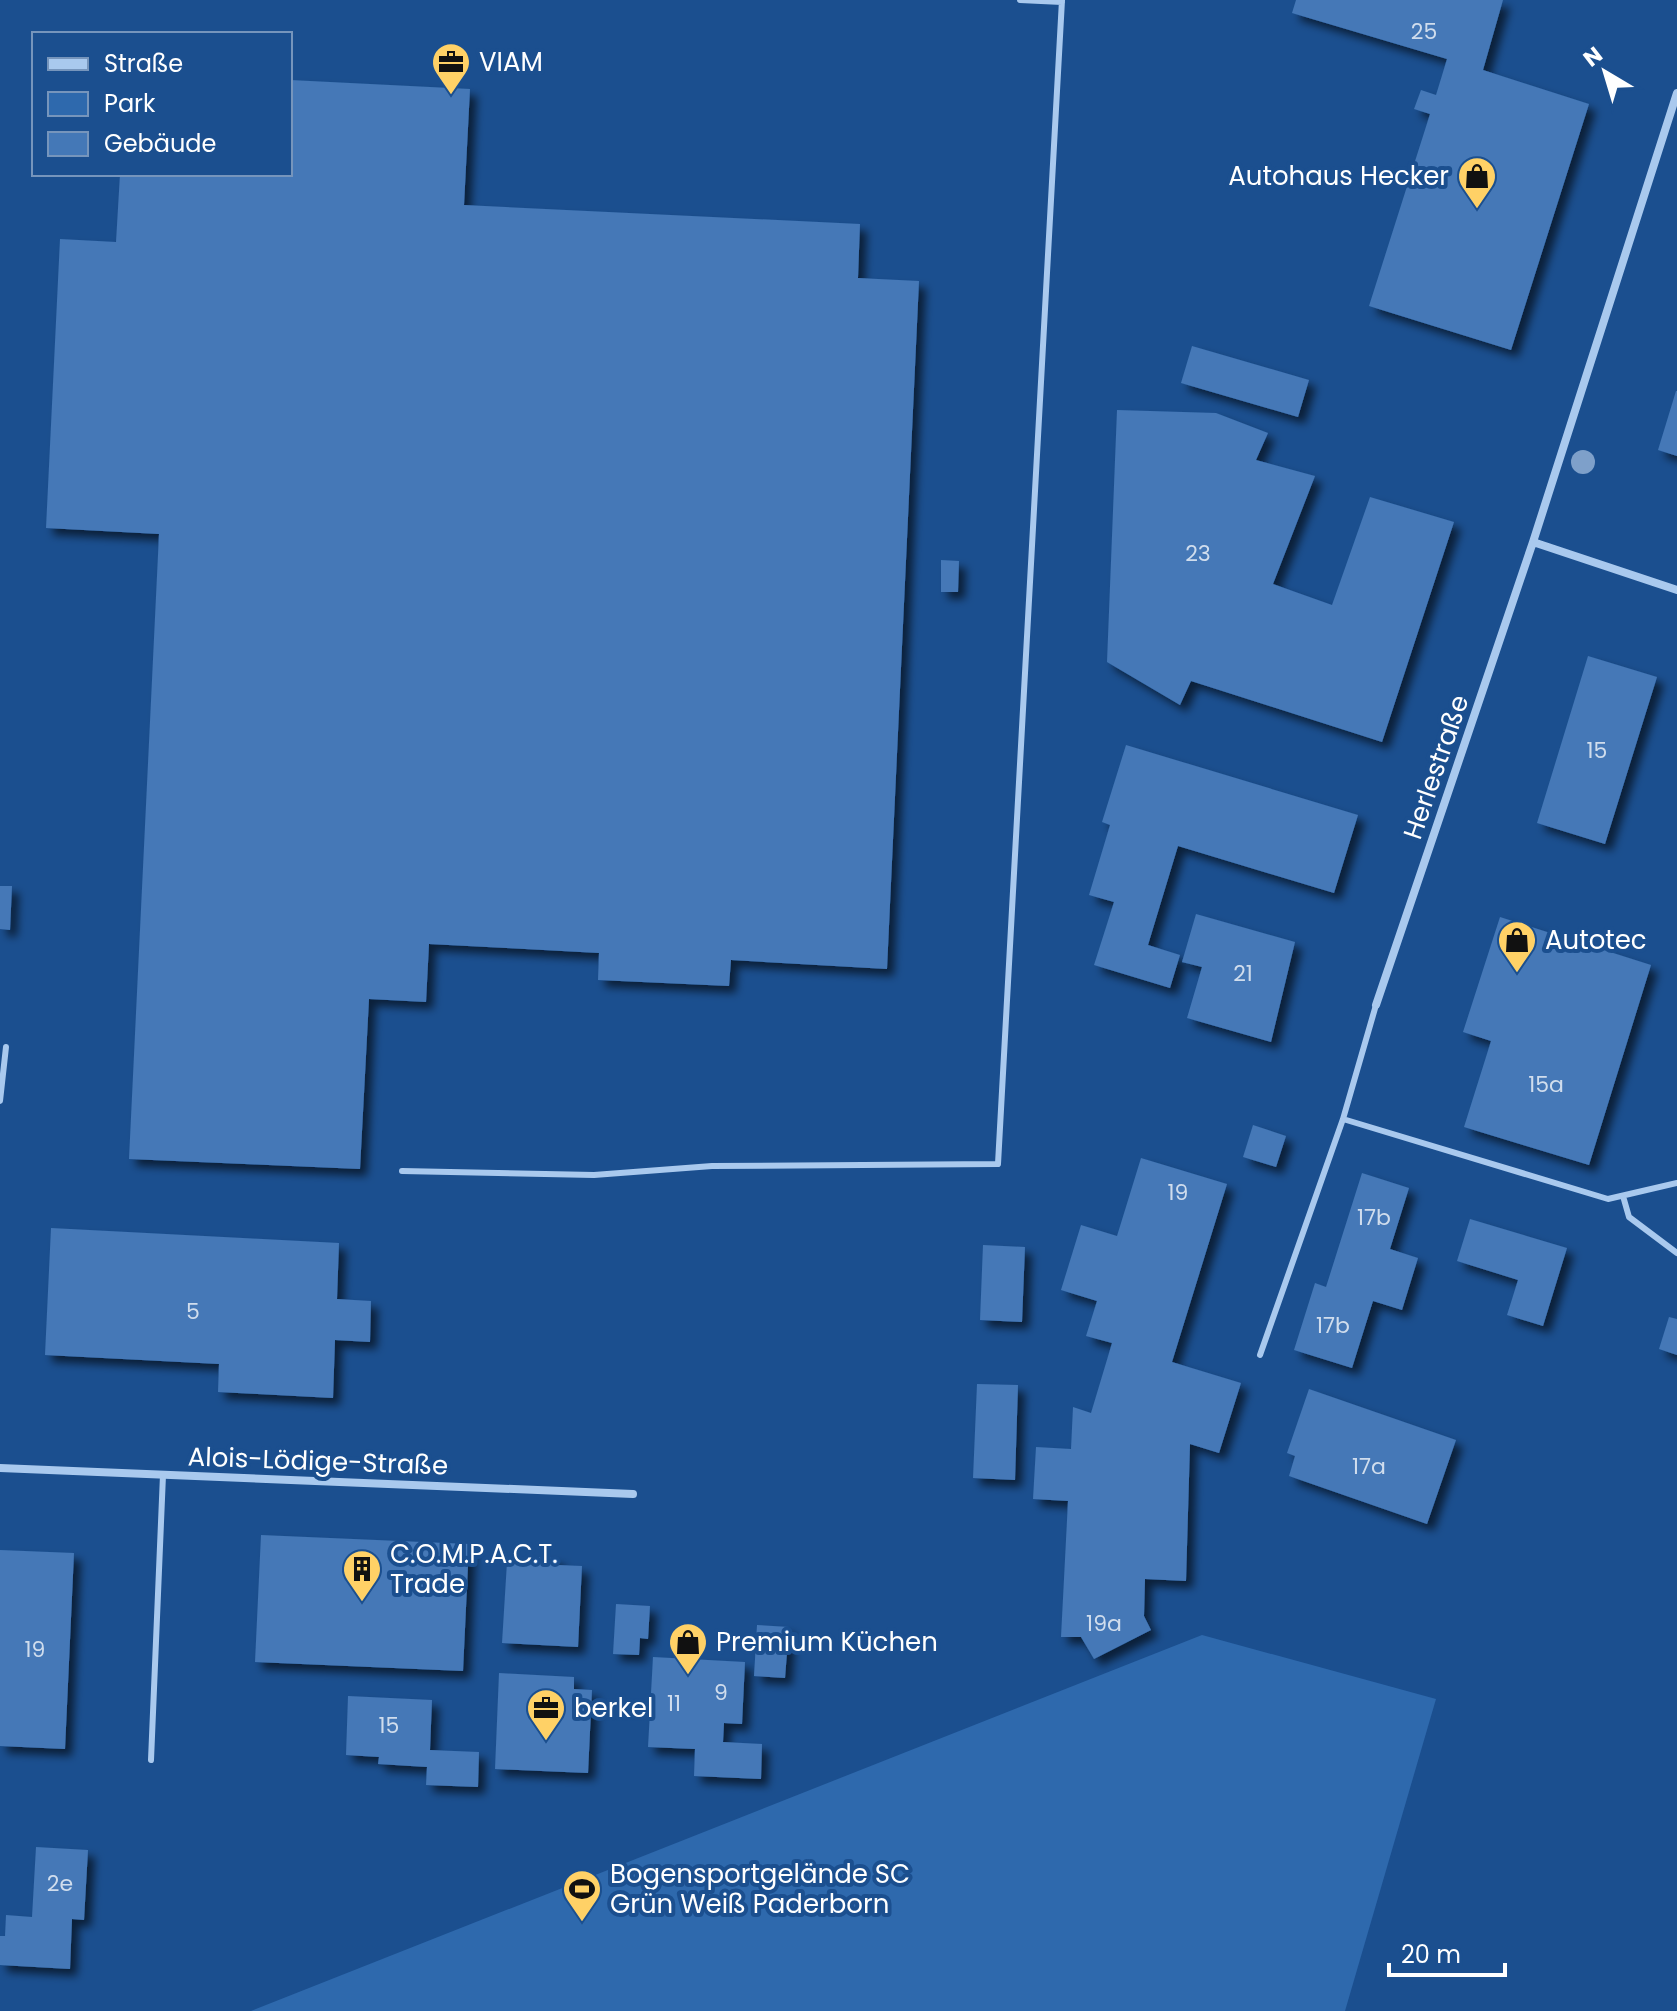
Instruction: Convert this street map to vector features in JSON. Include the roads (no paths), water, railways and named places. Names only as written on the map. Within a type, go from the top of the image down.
[{"type":"street","name":"Herlestraße","points":[[1376,1005],[1533,542],[1677,93]]},
{"type":"street","points":[[1533,542],[1677,590]]},
{"type":"street","name":"Alois-Lödige-Straße","points":[[0,1468],[633,1494]]},
{"type":"lane","points":[[402,1171],[594,1175],[712,1166],[998,1164],[1062,1],[1020,0]]},
{"type":"lane","points":[[1260,1355],[1343,1119],[1376,1005]]},
{"type":"lane","points":[[0,1101],[6,1047]]},
{"type":"lane","points":[[1343,1119],[1608,1199],[1677,1183]]},
{"type":"lane","points":[[1623,1196],[1629,1217],[1677,1253]]},
{"type":"lane","points":[[151,1760],[163,1475]]},
{"type":"place","name":"VIAM","points":[[451,96]]},
{"type":"place","name":"Autohaus Hecker","points":[[1477,210]]},
{"type":"place","name":"Autotec","points":[[1517,974]]},
{"type":"place","name":"C.O.M.P.A.C.T. Trade","points":[[362,1603]]},
{"type":"place","name":"Premium Küchen","points":[[688,1676]]},
{"type":"place","name":"berkel","points":[[546,1742]]},
{"type":"place","name":"Bogensportgelände SC Grün Weiß Paderborn","points":[[582,1923]]}]
